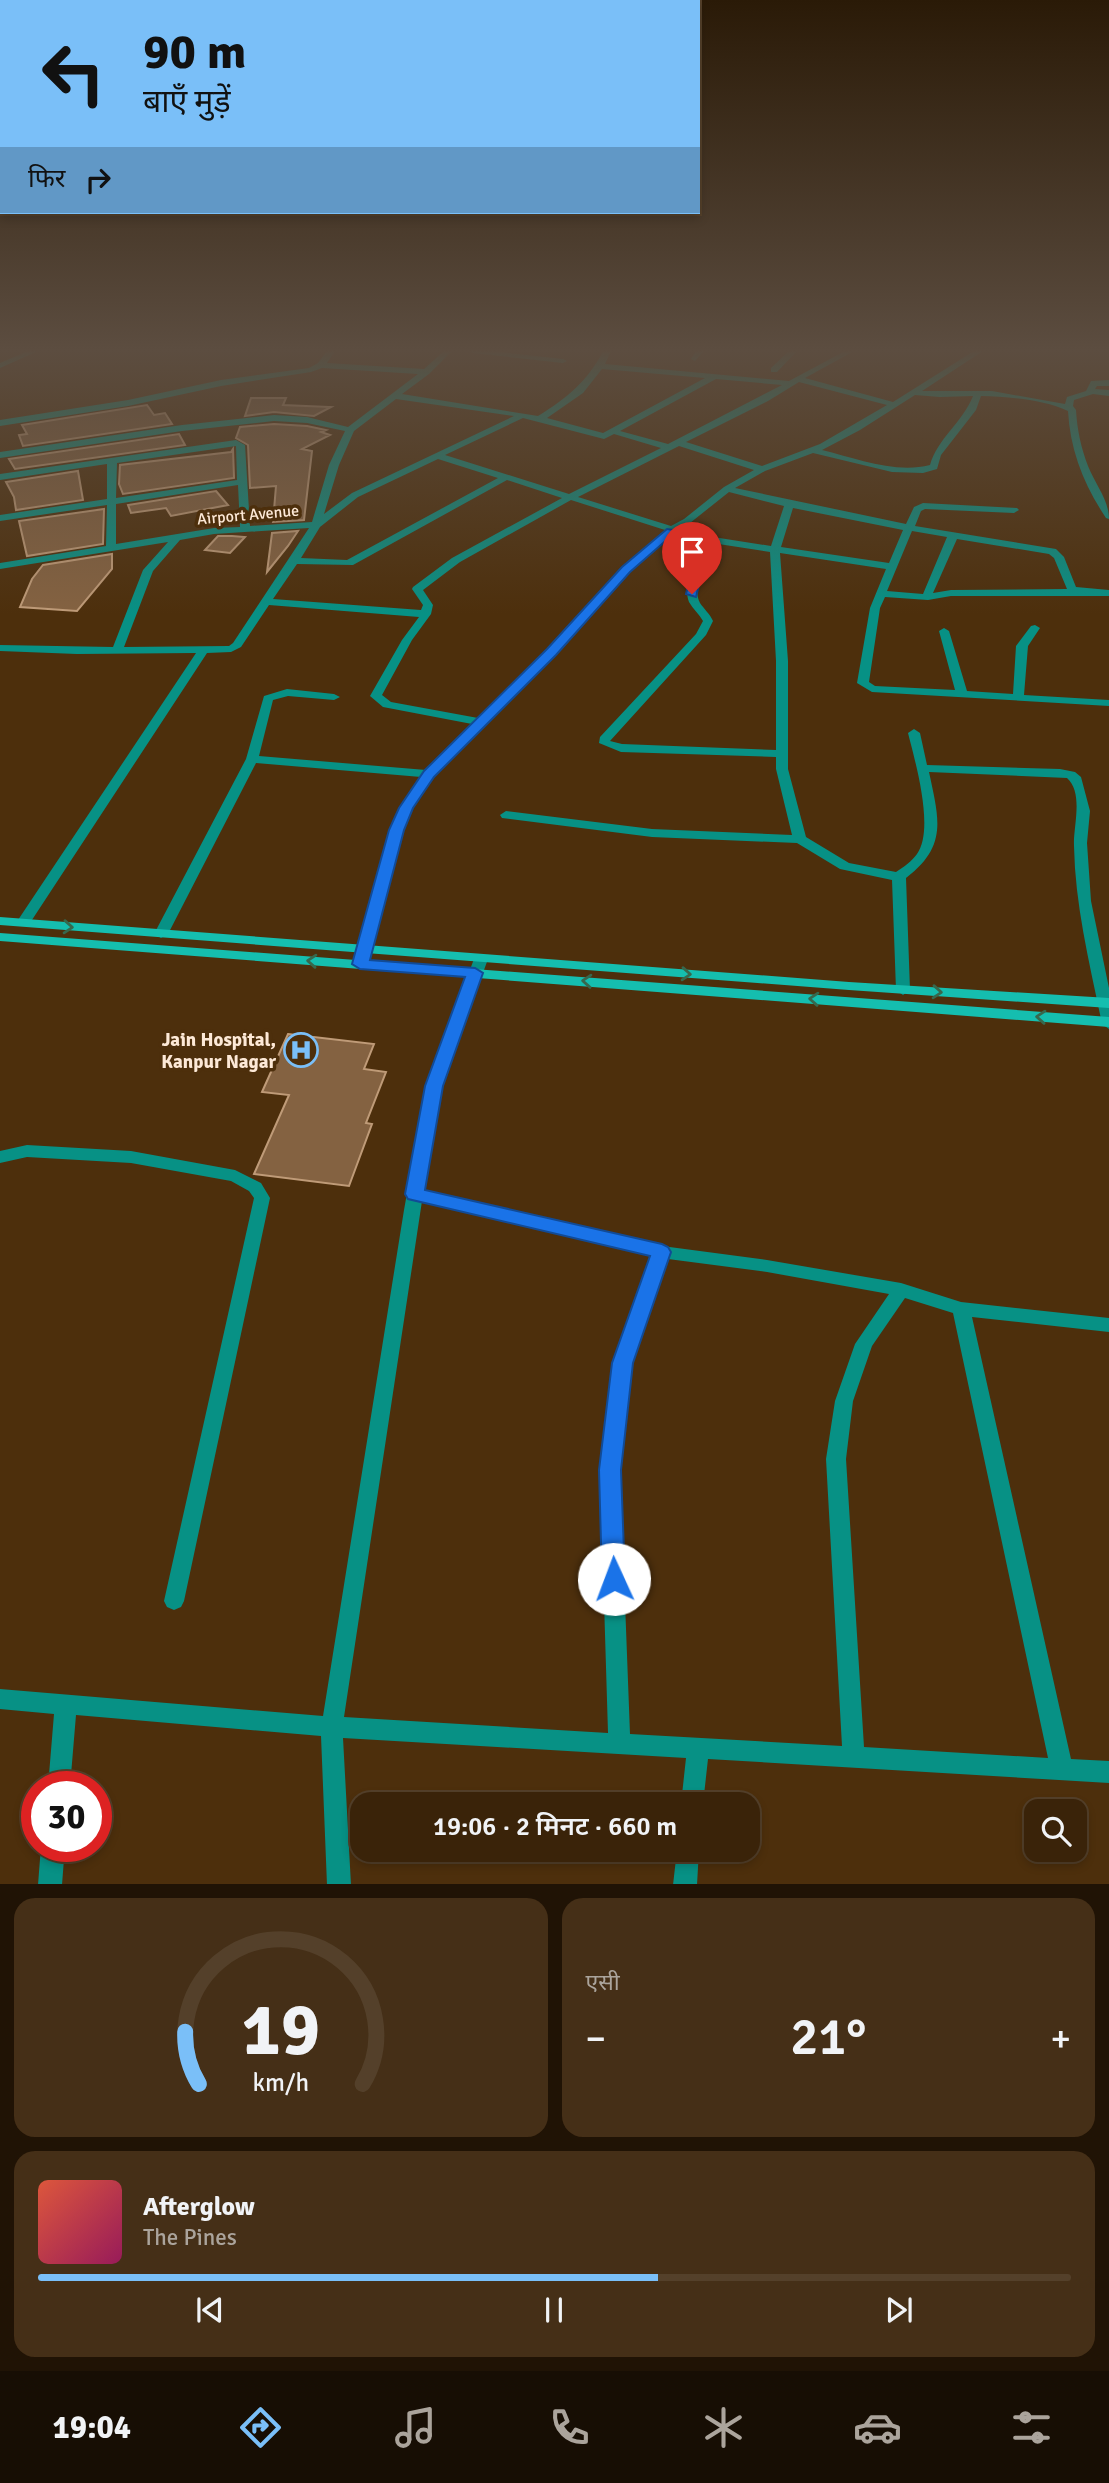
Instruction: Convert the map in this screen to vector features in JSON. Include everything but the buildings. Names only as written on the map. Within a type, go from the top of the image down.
[{"type":"main road","points":[[0,921],[366,949],[478,966],[1109,1023]]},
{"type":"main road","points":[[0,937],[360,964],[478,966],[1106,1003]]},
{"type":"street","points":[[0,455],[108,439]]},
{"type":"street","name":"Airport Avenue","points":[[0,566],[177,537],[245,529],[316,525],[334,465],[346,439]]},
{"type":"street","points":[[0,648],[117,651],[231,649],[237,645],[316,525],[355,495],[473,439]]},
{"type":"street","points":[[645,439],[762,469]]},
{"type":"street","points":[[480,722],[387,705],[376,696],[407,640],[426,614],[428,606],[417,589],[456,560],[570,497],[684,439]]},
{"type":"street","points":[[360,964],[396,830],[406,808],[429,774],[551,652],[626,569],[670,531],[727,489],[762,469],[813,450],[833,439]]},
{"type":"street","points":[[813,450],[907,470],[927,470],[934,467],[937,455],[950,439]]},
{"type":"street","points":[[1077,439],[1082,463],[1092,489],[1109,516]]},
{"type":"street","points":[[0,477],[236,443],[240,445],[245,529]]},
{"type":"street","points":[[438,456],[670,531],[892,567]]},
{"type":"street","points":[[111,549],[112,460]]},
{"type":"street","points":[[294,561],[349,563],[504,478]]},
{"type":"street","points":[[0,518],[242,482]]},
{"type":"street","points":[[727,489],[789,505],[907,529],[1052,551],[1059,557],[1072,589],[1080,592]]},
{"type":"street","points":[[789,505],[775,549],[782,661],[782,769],[800,839]]},
{"type":"street","points":[[1013,510],[923,506],[917,509],[875,608],[863,683],[866,687],[1109,703]]},
{"type":"street","points":[[928,597],[928,591],[953,536]]},
{"type":"street","points":[[117,651],[148,570],[177,537]]},
{"type":"street","points":[[709,539],[701,556],[692,594],[695,604],[708,621],[701,635],[604,740],[605,743],[610,747],[634,749],[782,754]]},
{"type":"street","points":[[880,594],[928,597],[951,593],[1109,593]]},
{"type":"street","points":[[266,602],[426,614]]},
{"type":"street","points":[[1018,698],[1022,646],[1035,628]]},
{"type":"street","points":[[944,631],[962,694]]},
{"type":"street","points":[[23,923],[203,651]]},
{"type":"street","points":[[161,934],[252,759],[268,698],[287,692],[334,697]]},
{"type":"street","points":[[899,877],[925,854],[932,838],[914,733]]},
{"type":"street","points":[[252,759],[429,774]]},
{"type":"street","points":[[922,768],[1060,773],[1071,775],[1077,780],[1084,811],[1080,843],[1084,901],[1109,1023]]},
{"type":"street","points":[[506,815],[652,833],[800,839],[845,866],[899,877]]},
{"type":"street","points":[[899,877],[903,990]]},
{"type":"street","points":[[339,1884],[331,1727],[434,1086],[478,966]]},
{"type":"street","points":[[0,1157],[27,1152],[131,1157],[234,1176],[255,1187],[262,1198],[174,1601]]},
{"type":"street","points":[[415,1194],[662,1252],[767,1266],[901,1290],[961,1308],[1109,1325]]},
{"type":"street","points":[[619,1743],[610,1470],[622,1363],[662,1252]]},
{"type":"street","points":[[854,1757],[836,1459],[844,1401],[864,1343],[901,1290]]},
{"type":"street","points":[[961,1308],[1062,1769]]},
{"type":"street","points":[[0,1699],[331,1727],[1109,1772]]},
{"type":"street","points":[[60,1771],[66,1704]]},
{"type":"street","points":[[693,1792],[698,1747]]},
{"type":"street","points":[[50,1884],[52,1862]]},
{"type":"street","points":[[684,1884],[687,1862]]},
{"type":"place","name":"Jain Hospital, Kanpur Nagar","points":[[301,1050]]},
{"type":"route","points":[[614,1579],[610,1470],[622,1363],[640,1306],[662,1252],[415,1194],[434,1086],[475,973],[360,964],[396,830],[406,808],[429,774],[551,652],[626,569],[667,533],[709,539],[701,556],[692,594]]}]
